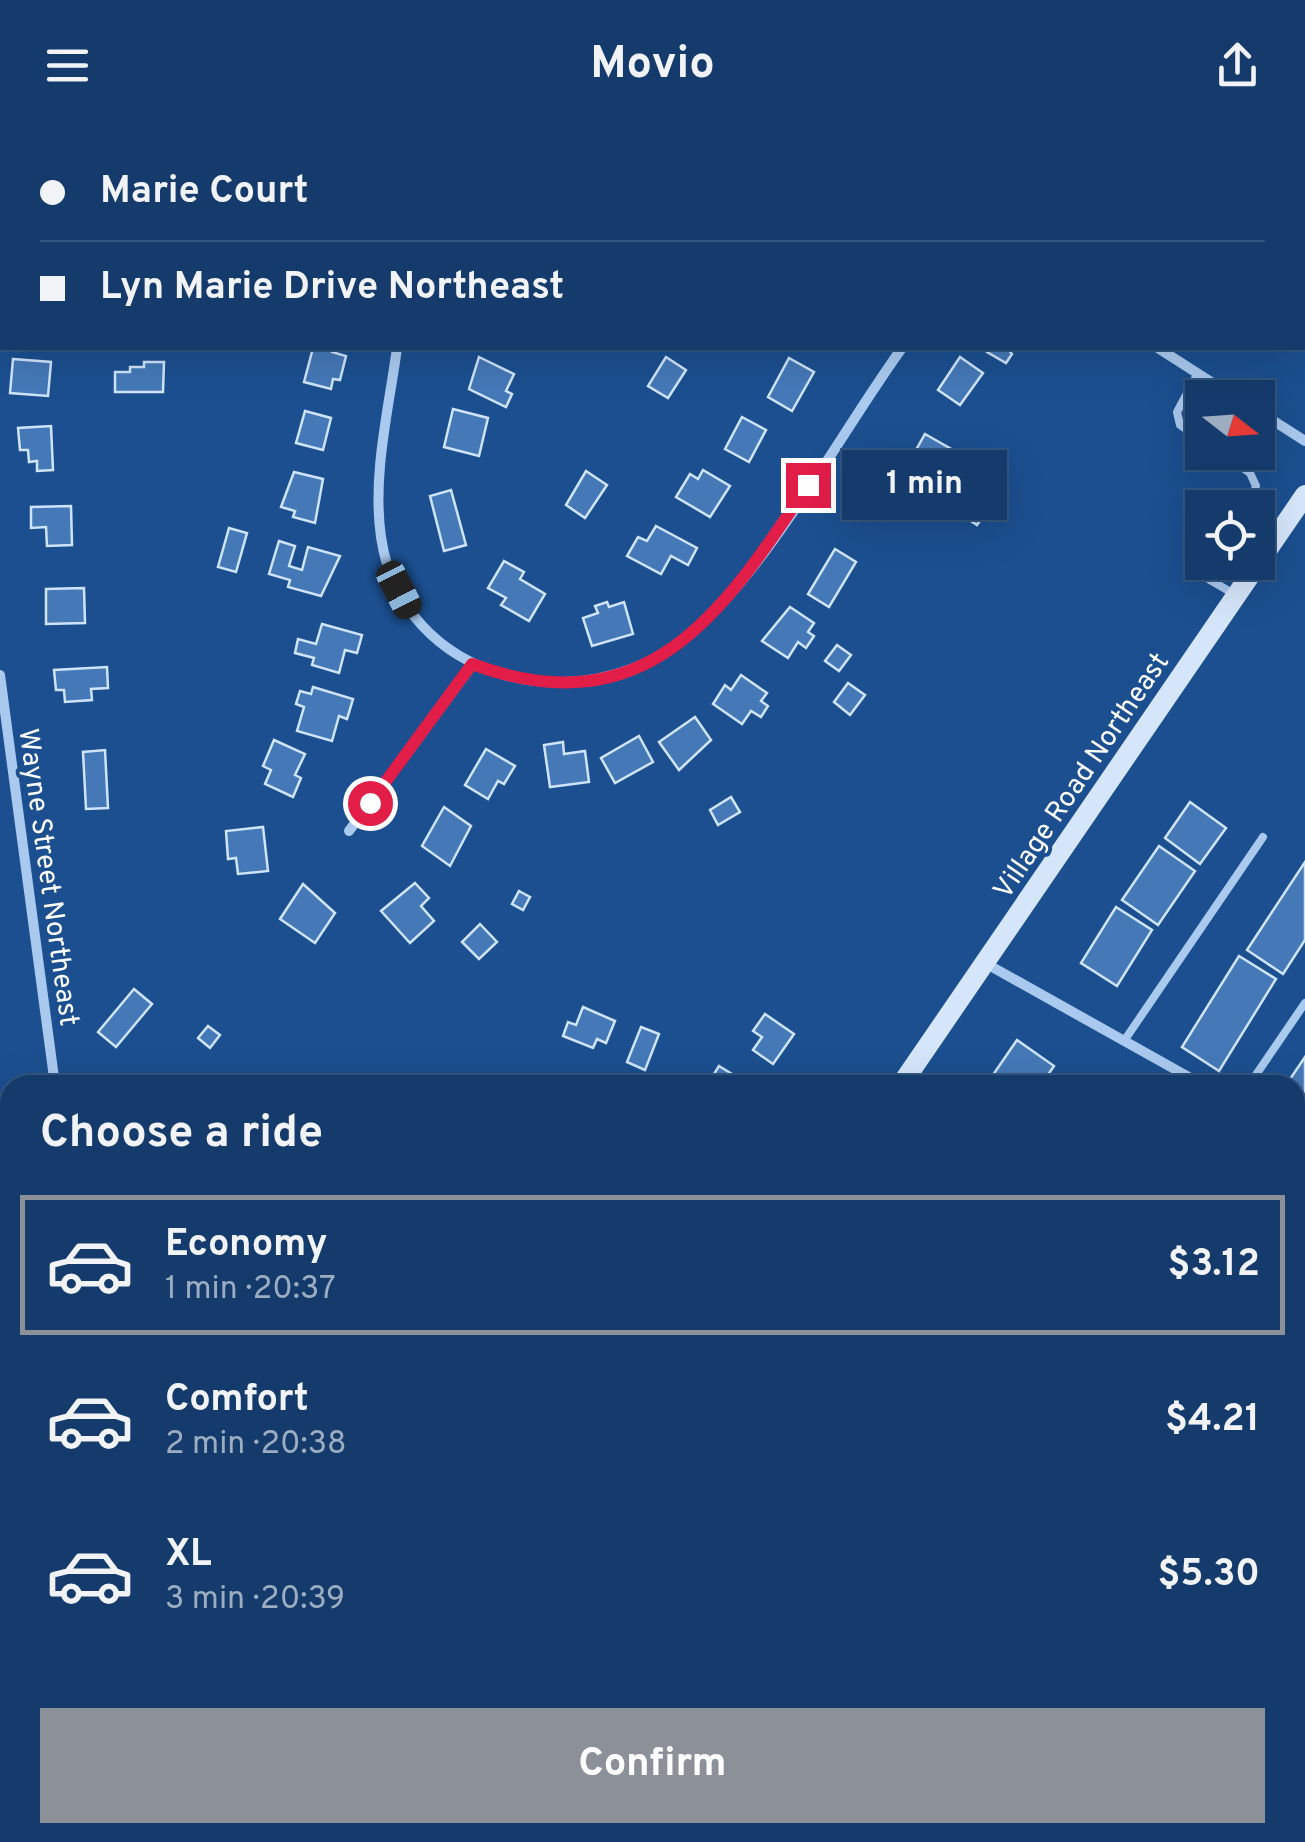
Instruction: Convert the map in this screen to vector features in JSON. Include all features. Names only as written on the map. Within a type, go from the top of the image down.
[{"type":"main road","name":"Village Road Northeast","points":[[908,1075],[1305,495]]},
{"type":"street","points":[[397,350],[379,488],[381,537],[390,570],[409,610],[472,664],[536,684],[589,683],[658,660],[714,613],[755,562],[901,350]]},
{"type":"street","points":[[1161,350],[1209,380]]},
{"type":"street","points":[[1275,422],[1305,442]]},
{"type":"street","points":[[349,831],[472,664]]},
{"type":"street","name":"Wayne Street Northeast","points":[[0,675],[55,1075]]},
{"type":"street","points":[[985,963],[1185,1075]]},
{"type":"lane","points":[[1194,380],[1198,373]]},
{"type":"lane","points":[[1185,397],[1177,412],[1180,425],[1185,428]]},
{"type":"lane","points":[[1212,580],[1236,595]]},
{"type":"lane","points":[[1124,1040],[1262,837]]},
{"type":"lane","points":[[1256,1075],[1305,1003]]},
{"type":"building","points":[[312,350],[332,350],[346,356],[340,380],[333,379],[331,389],[304,382]]},
{"type":"building","points":[[1009,350],[1012,354],[1006,363],[987,352]]},
{"type":"building","points":[[479,357],[514,374],[506,391],[512,394],[506,407],[469,389]]},
{"type":"building","points":[[666,357],[686,370],[668,398],[648,386]]},
{"type":"building","points":[[960,357],[983,373],[960,405],[938,390]]},
{"type":"building","points":[[789,358],[814,372],[792,411],[768,397]]},
{"type":"building","points":[[13,359],[51,362],[48,396],[10,393]]},
{"type":"building","points":[[144,362],[164,362],[163,392],[115,392],[115,372],[130,372],[130,367],[144,367]]},
{"type":"building","points":[[453,409],[488,418],[479,456],[444,447]]},
{"type":"building","points":[[305,411],[331,418],[323,450],[296,443]]},
{"type":"building","points":[[742,417],[766,430],[749,462],[725,449]]},
{"type":"building","points":[[51,426],[53,470],[37,471],[37,461],[29,462],[28,450],[20,450],[18,428]]},
{"type":"building","points":[[925,434],[953,450],[935,482],[907,466]]},
{"type":"building","points":[[703,470],[730,486],[710,517],[676,497],[690,474],[698,479]]},
{"type":"building","points":[[586,471],[607,485],[585,518],[566,505]]},
{"type":"building","points":[[294,472],[323,479],[315,523],[293,517],[295,511],[281,507]]},
{"type":"building","points":[[977,489],[994,500],[977,525],[960,514]]},
{"type":"building","points":[[451,490],[466,545],[444,551],[430,496]]},
{"type":"building","points":[[71,506],[72,545],[47,546],[46,527],[31,528],[31,507]]},
{"type":"building","points":[[656,526],[697,548],[688,565],[671,556],[661,574],[627,556],[638,537],[647,541]]},
{"type":"building","points":[[229,528],[247,533],[236,572],[218,567]]},
{"type":"building","points":[[279,541],[295,546],[289,566],[302,570],[308,547],[340,556],[321,596],[288,587],[290,580],[269,574]]},
{"type":"building","points":[[835,549],[856,562],[829,607],[808,594]]},
{"type":"building","points":[[504,561],[524,572],[520,579],[545,594],[529,621],[501,605],[506,598],[488,588]]},
{"type":"building","points":[[84,588],[85,623],[46,624],[46,589]]},
{"type":"building","points":[[607,602],[609,607],[624,602],[633,634],[592,646],[583,618],[598,613],[595,606]]},
{"type":"building","points":[[790,607],[814,623],[808,632],[814,636],[806,648],[798,642],[788,658],[762,641]]},
{"type":"building","points":[[322,624],[362,635],[357,653],[345,650],[339,673],[312,665],[314,658],[295,653],[298,639],[316,644]]},
{"type":"building","points":[[837,645],[851,655],[839,671],[825,661]]},
{"type":"building","points":[[107,667],[108,688],[91,689],[92,700],[65,702],[64,690],[56,690],[54,670]]},
{"type":"building","points":[[741,675],[767,693],[761,701],[768,706],[761,717],[751,711],[742,724],[713,704],[725,685],[731,690]]},
{"type":"building","points":[[848,683],[865,695],[850,715],[834,702]]},
{"type":"building","points":[[313,687],[353,699],[347,719],[339,716],[332,741],[297,731],[304,707],[296,704],[300,691],[311,694]]},
{"type":"building","points":[[695,717],[711,740],[679,770],[659,742]]},
{"type":"building","points":[[639,736],[653,762],[615,783],[601,758]]},
{"type":"building","points":[[274,740],[305,754],[295,775],[301,778],[293,797],[265,784],[271,770],[263,766]]},
{"type":"building","points":[[563,742],[564,754],[585,751],[589,782],[550,787],[544,745]]},
{"type":"building","points":[[486,749],[515,766],[504,784],[498,781],[488,799],[465,785]]},
{"type":"building","points":[[105,750],[108,808],[86,809],[83,752]]},
{"type":"building","points":[[731,797],[740,812],[718,825],[710,810]]},
{"type":"building","points":[[1190,802],[1226,828],[1200,864],[1165,838]]},
{"type":"building","points":[[444,807],[471,826],[450,866],[422,846]]},
{"type":"building","points":[[263,827],[268,871],[238,874],[236,858],[228,859],[226,831]]},
{"type":"building","points":[[1159,846],[1195,871],[1158,925],[1122,900]]},
{"type":"building","points":[[1305,862],[1305,940],[1283,974],[1247,950]]},
{"type":"building","points":[[415,883],[429,898],[421,906],[434,921],[410,943],[381,911]]},
{"type":"building","points":[[303,884],[335,913],[315,943],[280,919]]},
{"type":"building","points":[[519,891],[530,897],[523,910],[512,904]]},
{"type":"building","points":[[1116,907],[1152,930],[1117,986],[1081,963]]},
{"type":"building","points":[[480,924],[497,942],[479,959],[462,942]]},
{"type":"building","points":[[1239,956],[1276,979],[1219,1071],[1182,1047]]},
{"type":"building","points":[[134,989],[152,1004],[116,1047],[98,1032]]},
{"type":"building","points":[[583,1007],[615,1021],[606,1043],[597,1039],[593,1048],[563,1036],[568,1022],[576,1025]]},
{"type":"building","points":[[765,1014],[794,1034],[773,1064],[753,1050],[762,1037],[753,1031]]},
{"type":"building","points":[[208,1026],[220,1035],[210,1048],[198,1038]]},
{"type":"building","points":[[641,1027],[659,1034],[645,1070],[627,1062]]},
{"type":"building","points":[[1017,1040],[1054,1066],[1048,1075],[993,1075]]},
{"type":"building","points":[[1305,1057],[1305,1075],[1293,1075]]},
{"type":"building","points":[[719,1066],[734,1075],[713,1075]]},
{"type":"route","points":[[370,803],[472,664],[536,684],[589,683],[658,660],[714,613],[765,549],[808,485]]}]
